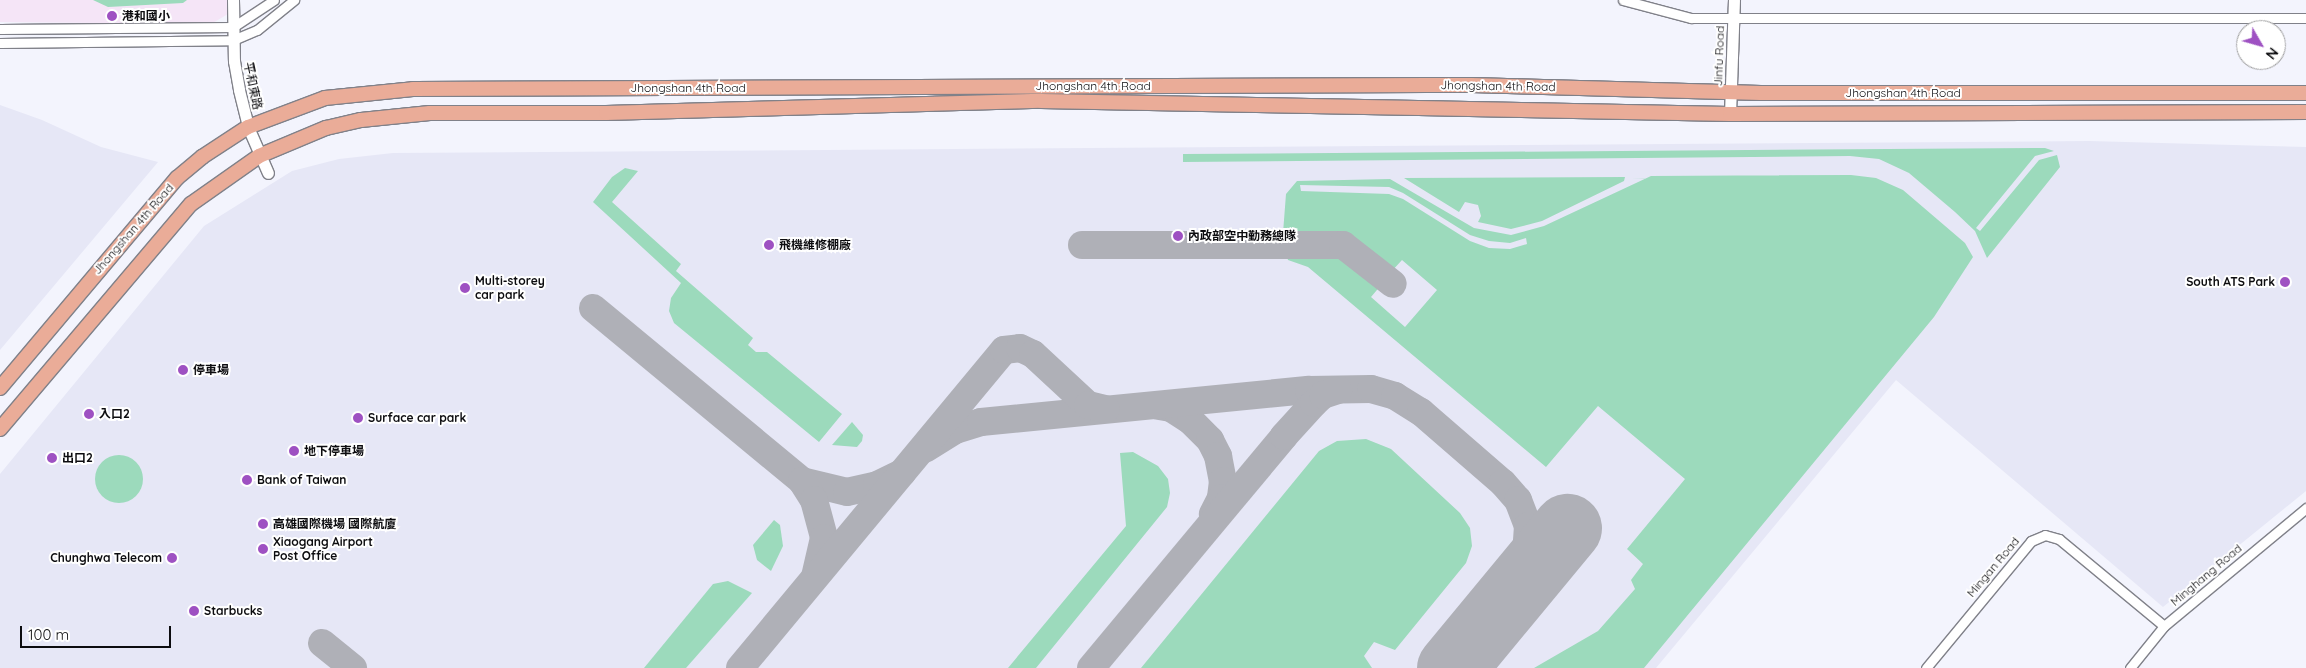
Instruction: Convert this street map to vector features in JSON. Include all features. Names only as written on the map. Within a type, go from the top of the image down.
[{"type":"main road","name":"Jhongshan 4th Road","points":[[0,388],[177,178],[202,157],[248,127],[325,98],[413,89],[1470,85],[1731,92],[2306,93]]},
{"type":"main road","name":"Jhongshan 4th Road","points":[[0,429],[168,228],[217,183],[259,156],[326,128],[361,120],[430,113],[606,114],[1041,101],[1730,114],[2306,112]]},
{"type":"main road","name":"Jhongshan 4th Road","points":[[2204,113],[2306,120]]},
{"type":"street","name":"平和東路","points":[[233,0],[235,73],[248,127],[268,173]]},
{"type":"street","points":[[0,30],[234,27],[274,0]]},
{"type":"street","points":[[0,42],[233,40],[257,30],[294,0]]},
{"type":"street","points":[[1623,0],[1691,18],[1734,16],[2306,18]]},
{"type":"street","name":"Jinfu Road","points":[[1730,114],[1734,0]]},
{"type":"street","name":"Minghang Road","points":[[2130,668],[2164,626],[2306,508]]},
{"type":"street","name":"Mingan Road","points":[[1926,668],[2031,541],[2045,535],[2059,539],[2164,626]]},
{"type":"shaded area","name":"港和國小","points":[[0,0],[233,0],[233,11],[211,24],[0,22]]},
{"type":"shaded area","points":[[0,105],[42,120],[101,147],[158,162],[0,350]]},
{"type":"shaded area","points":[[2089,141],[2306,147],[2306,491],[2163,607],[1896,380],[1656,668],[0,668],[0,474],[204,226],[292,171],[339,159],[393,153]]},
{"type":"green space","points":[[93,0],[187,0],[183,3],[108,7]]},
{"type":"green space","points":[[2045,148],[2054,151],[2035,156],[1976,228],[1980,231],[2039,160],[2057,155],[2060,167],[1987,258],[1975,231],[1955,212],[1909,173],[1879,159],[1850,156],[1183,162],[1183,154]]},
{"type":"green space","points":[[625,168],[638,171],[612,202],[681,264],[676,271],[753,338],[748,345],[756,352],[767,352],[842,414],[819,442],[674,323],[669,311],[671,298],[681,283],[593,202],[612,177]]},
{"type":"green space","points":[[1851,175],[1876,178],[1903,190],[1965,243],[1973,257],[1934,317],[1644,668],[1534,668],[1598,631],[1635,589],[1631,580],[1643,564],[1627,549],[1685,479],[1598,406],[1546,467],[1308,267],[1288,260],[1286,253],[1342,253],[1382,284],[1371,297],[1405,327],[1437,290],[1402,260],[1391,272],[1347,239],[1286,238],[1283,233],[1286,194],[1297,181],[1390,179],[1474,228],[1511,235],[1544,226],[1651,176]],"holes":[[[1300,185],[1389,187],[1403,193],[1470,235],[1489,241],[1510,243],[1526,238],[1527,244],[1510,249],[1489,248],[1470,241],[1403,199],[1389,194],[1301,191]]]},
{"type":"green space","points":[[1625,177],[1624,181],[1542,221],[1511,229],[1478,222],[1481,216],[1478,205],[1465,202],[1459,212],[1404,178]]},
{"type":"green space","points":[[852,422],[863,435],[862,441],[857,447],[832,445]]},
{"type":"green space","points":[[1366,439],[1391,449],[1460,513],[1470,528],[1472,546],[1466,563],[1395,650],[1374,642],[1364,656],[1372,668],[1141,668],[1319,451],[1337,441]]},
{"type":"green space","points":[[1133,452],[1158,466],[1168,479],[1170,493],[1167,507],[1036,668],[1008,668],[1126,526],[1120,453]]},
{"type":"green space","points":[[114,455],[124,455],[133,459],[139,465],[142,470],[142,488],[133,499],[124,503],[114,503],[105,499],[99,493],[95,484],[95,474],[99,465],[105,459]]},
{"type":"green space","points":[[774,520],[780,525],[783,546],[771,571],[757,560],[753,545]]},
{"type":"green space","points":[[728,581],[752,593],[686,668],[644,668],[713,584]]},
{"type":"taxiway","points":[[1082,245],[1343,245],[1393,284]]},
{"type":"taxiway","points":[[593,308],[802,481],[847,492],[877,485],[902,473]]},
{"type":"taxiway","points":[[740,668],[1004,350],[1020,348],[1033,354],[1088,405],[1106,409]]},
{"type":"taxiway","points":[[925,449],[955,430],[981,422],[1309,390],[1371,389],[1395,396],[1421,412],[1503,483],[1518,500],[1528,526],[1526,558],[1507,601]]},
{"type":"taxiway","points":[[1091,668],[1284,436],[1323,395],[1338,390]]},
{"type":"taxiway","points":[[1159,406],[1171,408],[1191,421],[1210,440],[1218,456],[1223,481],[1221,498],[1213,514]]},
{"type":"taxiway","points":[[802,481],[814,500],[824,538],[815,576]]},
{"type":"taxiway","points":[[322,643],[353,668]]},
{"type":"runway","points":[[1451,668],[1567,528]]},
{"type":"place","name":"港和國小","points":[[112,16]]},
{"type":"place","name":"內政部空中勤務總隊","points":[[1178,236]]},
{"type":"place","name":"飛機維修棚廠","points":[[769,245]]},
{"type":"place","name":"South ATS Park","points":[[2285,282]]},
{"type":"place","name":"Multi-storey car park","points":[[465,288]]},
{"type":"place","name":"停車場","points":[[183,370]]},
{"type":"place","name":"入口2","points":[[89,414]]},
{"type":"place","name":"Surface car park","points":[[358,418]]},
{"type":"place","name":"地下停車場","points":[[294,451]]},
{"type":"place","name":"出口2","points":[[52,458]]},
{"type":"place","name":"Bank of Taiwan","points":[[247,480]]},
{"type":"place","name":"高雄國際機場 國際航廈","points":[[263,524]]},
{"type":"place","name":"Xiaogang Airport Post Office","points":[[263,549]]},
{"type":"place","name":"Chunghwa Telecom","points":[[172,558]]},
{"type":"place","name":"Starbucks","points":[[194,611]]}]
